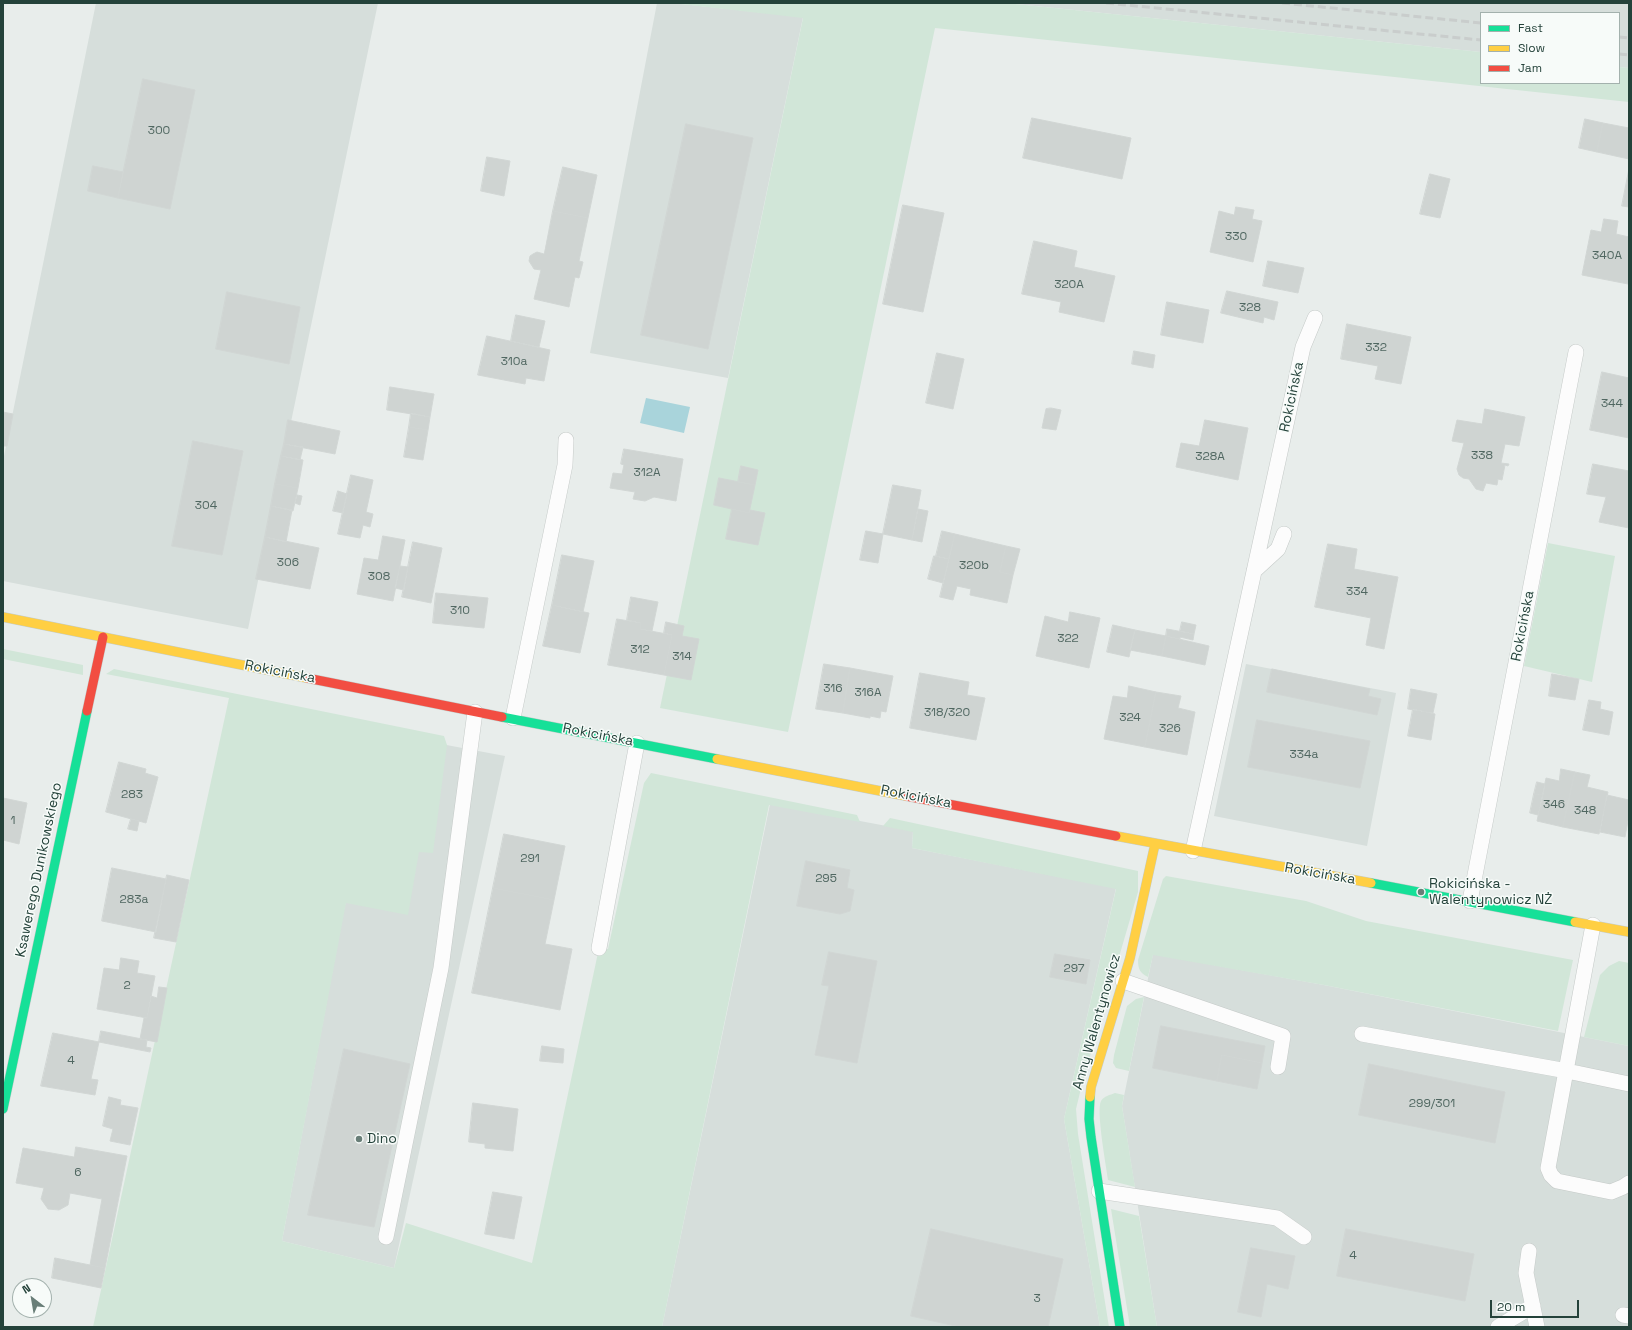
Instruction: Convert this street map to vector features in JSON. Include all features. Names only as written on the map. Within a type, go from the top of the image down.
[{"type":"main road","name":"Rokicińska","points":[[3,617],[475,712],[513,718],[1155,844],[1470,901],[1629,932]]},
{"type":"main road","name":"Ksawerego Dunikowskiego","points":[[3,1109],[103,637]]},
{"type":"main road","name":"Anny Walentynowicz","points":[[1120,1327],[1089,1119],[1091,1087],[1137,931],[1155,844]]},
{"type":"lane","name":"Rokicińska","points":[[1193,851],[1303,347],[1315,318]]},
{"type":"lane","name":"Rokicińska","points":[[1470,901],[1576,352]]},
{"type":"lane","points":[[513,718],[565,465],[566,440]]},
{"type":"lane","points":[[1254,571],[1278,549],[1284,534]]},
{"type":"lane","points":[[386,1237],[441,968],[475,712]]},
{"type":"lane","points":[[599,948],[637,743]]},
{"type":"lane","points":[[1593,925],[1548,1168],[1550,1175],[1557,1181],[1611,1192],[1629,1183]]},
{"type":"lane","points":[[1123,981],[1283,1036],[1278,1067]]},
{"type":"lane","points":[[1362,1034],[1567,1071],[1629,1084]]},
{"type":"lane","points":[[1099,1191],[1276,1218],[1304,1237]]},
{"type":"lane","points":[[1529,1251],[1526,1273],[1537,1327]]},
{"type":"lane","points":[[1498,1327],[1532,1306]]},
{"type":"shaded area","points":[[96,3],[378,3],[248,629],[3,581],[3,461]]},
{"type":"shaded area","points":[[657,3],[672,3],[803,17],[728,378],[590,353]]},
{"type":"shaded area","points":[[1006,3],[1629,3],[1629,68],[1620,67],[1620,12],[1480,12],[1480,52]]},
{"type":"shaded area","points":[[1246,664],[1396,693],[1367,846],[1214,816]]},
{"type":"shaded area","points":[[388,734],[505,756],[394,1268],[282,1241],[344,909]]},
{"type":"shaded area","points":[[770,804],[913,831],[912,848],[1116,888],[1064,1119],[1100,1327],[662,1327]]},
{"type":"shaded area","points":[[1153,954],[1324,985],[1629,1046],[1629,1327],[1157,1327],[1122,1106]]},
{"type":"green space","points":[[672,3],[1006,3],[1480,52],[1480,84],[1620,84],[1620,67],[1629,68],[1629,102],[935,28],[788,732],[660,708],[803,18]]},
{"type":"green space","points":[[1548,543],[1615,556],[1592,682],[1524,666]]},
{"type":"green space","points":[[3,649],[83,665],[83,675],[3,659]]},
{"type":"green space","points":[[114,669],[444,736],[447,745],[433,853],[419,852],[408,915],[346,903],[282,1241],[394,1268],[406,1223],[532,1263],[599,948],[608,949],[644,783],[651,773],[857,815],[860,822],[769,805],[662,1327],[93,1327],[229,698],[106,674]]},
{"type":"green space","points":[[890,818],[1138,871],[1138,892],[1083,1080],[1076,1109],[1078,1134],[1109,1327],[1100,1327],[1064,1119],[1116,889],[912,848],[913,832],[883,826]]},
{"type":"green space","points":[[1166,876],[1306,901],[1366,921],[1573,960],[1558,1031],[1324,985],[1153,955],[1148,977],[1140,970],[1138,960],[1163,879]]},
{"type":"green space","points":[[1619,961],[1629,963],[1629,1046],[1584,1037],[1600,975],[1609,966]]},
{"type":"green space","points":[[1144,997],[1129,1071],[1116,1068],[1113,1063],[1114,1055],[1127,1006],[1136,999]]},
{"type":"green space","points":[[1115,1093],[1124,1095],[1122,1106],[1135,1187],[1108,1180],[1100,1126],[1100,1107],[1101,1101],[1104,1098]]},
{"type":"green space","points":[[1111,1209],[1139,1216],[1157,1327],[1130,1327]]},
{"type":"water","points":[[646,398],[690,407],[684,433],[640,423]]},
{"type":"building","points":[[143,79],[195,90],[170,209],[118,198]]},
{"type":"building","points":[[1032,118],[1131,138],[1122,179],[1023,158]]},
{"type":"building","points":[[1585,119],[1603,123],[1597,152],[1579,148]]},
{"type":"building","points":[[1603,123],[1629,128],[1629,159],[1597,152]]},
{"type":"building","points":[[686,124],[753,138],[708,349],[641,335]]},
{"type":"building","points":[[487,157],[510,161],[504,196],[481,191]]},
{"type":"building","points":[[93,166],[123,172],[118,198],[88,191]]},
{"type":"building","points":[[563,167],[597,175],[588,218],[553,211]]},
{"type":"building","points":[[1629,169],[1629,207],[1622,206]]},
{"type":"building","points":[[1430,174],[1450,179],[1440,218],[1420,214]]},
{"type":"building","points":[[903,205],[944,213],[923,312],[883,304]]},
{"type":"building","points":[[1236,207],[1254,210],[1252,219],[1262,221],[1253,262],[1210,252],[1219,211],[1234,215]]},
{"type":"building","points":[[553,211],[588,218],[579,261],[583,262],[579,278],[575,277],[569,307],[534,299],[541,270],[534,269],[529,261],[530,256],[537,252],[544,254]]},
{"type":"building","points":[[1604,219],[1618,221],[1616,234],[1629,237],[1628,284],[1582,275],[1591,230],[1601,232]]},
{"type":"building","points":[[1034,241],[1077,251],[1074,267],[1115,276],[1104,322],[1059,312],[1061,302],[1022,294]]},
{"type":"building","points":[[1268,261],[1304,268],[1298,293],[1263,286]]},
{"type":"building","points":[[1227,291],[1278,302],[1274,320],[1264,317],[1263,323],[1221,313]]},
{"type":"building","points":[[227,292],[300,307],[289,364],[216,349]]},
{"type":"building","points":[[1167,302],[1209,310],[1203,343],[1161,335]]},
{"type":"building","points":[[516,315],[545,321],[539,347],[511,341]]},
{"type":"building","points":[[1347,324],[1411,337],[1401,384],[1375,379],[1378,366],[1341,359]]},
{"type":"building","points":[[487,336],[550,350],[544,381],[526,378],[525,384],[478,375]]},
{"type":"building","points":[[1134,351],[1155,355],[1153,368],[1132,364]]},
{"type":"building","points":[[937,353],[964,359],[953,409],[926,403]]},
{"type":"building","points":[[1602,372],[1629,378],[1629,438],[1590,430]]},
{"type":"building","points":[[390,387],[434,394],[430,417],[387,410]]},
{"type":"building","points":[[1051,408],[1061,410],[1056,430],[1042,428],[1046,409]]},
{"type":"building","points":[[1485,409],[1525,417],[1519,446],[1505,444],[1501,463],[1509,464],[1508,466],[1505,465],[1502,480],[1498,479],[1497,485],[1486,483],[1483,491],[1476,489],[1469,479],[1463,478],[1459,475],[1457,469],[1464,443],[1452,441],[1457,420],[1482,424]]},
{"type":"building","points":[[3,412],[13,414],[7,446],[3,446]]},
{"type":"building","points":[[411,413],[430,417],[428,430],[409,427]]},
{"type":"building","points":[[288,420],[340,431],[335,454],[284,444]]},
{"type":"building","points":[[1205,420],[1248,428],[1238,480],[1176,467],[1181,443],[1199,446]]},
{"type":"building","points":[[409,427],[428,430],[423,460],[404,457]]},
{"type":"building","points":[[193,441],[243,451],[222,555],[172,546]]},
{"type":"building","points":[[284,444],[303,447],[300,460],[281,456]]},
{"type":"building","points":[[624,449],[683,459],[676,501],[654,497],[645,501],[633,499],[635,492],[610,488],[613,473],[622,474],[624,465],[621,464]]},
{"type":"building","points":[[281,456],[303,460],[298,488],[275,484]]},
{"type":"building","points":[[1593,464],[1629,471],[1629,528],[1599,522],[1606,497],[1587,494]]},
{"type":"building","points":[[741,466],[758,470],[755,485],[738,482]]},
{"type":"building","points":[[351,475],[373,480],[366,512],[373,514],[370,527],[363,525],[360,538],[338,534]]},
{"type":"building","points":[[719,478],[755,485],[749,513],[714,505]]},
{"type":"building","points":[[275,484],[298,488],[293,511],[271,506]]},
{"type":"building","points":[[893,485],[921,490],[912,540],[883,534]]},
{"type":"building","points":[[338,491],[347,494],[343,513],[333,511]]},
{"type":"building","points":[[297,495],[302,496],[300,505],[295,503]]},
{"type":"building","points":[[271,506],[292,510],[286,542],[265,537]]},
{"type":"building","points":[[732,509],[749,513],[750,510],[765,513],[758,545],[726,539]]},
{"type":"building","points":[[918,509],[928,511],[922,542],[912,540]]},
{"type":"building","points":[[866,531],[883,534],[878,563],[860,560]]},
{"type":"building","points":[[942,531],[955,534],[949,559],[936,556]]},
{"type":"building","points":[[955,534],[1006,546],[1000,572],[1013,575],[1007,603],[970,595],[971,589],[957,586],[953,600],[940,597]]},
{"type":"building","points":[[383,536],[405,540],[393,601],[357,594],[364,558],[378,560]]},
{"type":"building","points":[[265,537],[319,548],[310,589],[256,579]]},
{"type":"building","points":[[413,542],[442,548],[431,603],[402,597]]},
{"type":"building","points":[[1328,544],[1357,549],[1354,569],[1398,577],[1384,649],[1366,645],[1371,618],[1315,607]]},
{"type":"building","points":[[1006,546],[1020,549],[1013,575],[1000,572]]},
{"type":"building","points":[[562,555],[594,561],[583,612],[552,605]]},
{"type":"building","points":[[934,556],[949,559],[943,583],[928,579]]},
{"type":"building","points":[[400,566],[408,567],[404,590],[395,588]]},
{"type":"building","points":[[436,593],[488,598],[484,628],[433,623]]},
{"type":"building","points":[[631,597],[658,602],[652,631],[640,629],[641,623],[627,620]]},
{"type":"building","points":[[552,605],[589,613],[580,653],[543,646]]},
{"type":"building","points":[[1070,612],[1100,618],[1089,668],[1036,656],[1045,616],[1068,622]]},
{"type":"building","points":[[617,619],[641,623],[640,629],[672,635],[664,675],[608,665]]},
{"type":"building","points":[[666,622],[684,626],[682,636],[699,639],[691,680],[664,675],[672,635],[664,633]]},
{"type":"building","points":[[1182,622],[1196,625],[1194,634],[1180,631]]},
{"type":"building","points":[[1113,625],[1135,630],[1129,657],[1107,652]]},
{"type":"building","points":[[1167,629],[1194,634],[1193,640],[1166,636]]},
{"type":"building","points":[[1135,630],[1166,636],[1162,656],[1130,650]]},
{"type":"building","points":[[1166,636],[1209,646],[1205,665],[1162,656]]},
{"type":"building","points":[[824,664],[850,668],[843,713],[816,709]]},
{"type":"building","points":[[850,668],[893,676],[886,712],[881,711],[880,718],[870,716],[870,718],[843,713]]},
{"type":"building","points":[[1272,669],[1370,689],[1368,696],[1381,699],[1377,715],[1267,692]]},
{"type":"building","points":[[920,673],[969,682],[967,695],[985,698],[976,740],[910,728]]},
{"type":"building","points":[[1552,674],[1579,679],[1575,700],[1549,696]]},
{"type":"building","points":[[1129,686],[1156,692],[1145,747],[1104,739],[1113,696],[1127,698]]},
{"type":"building","points":[[1411,689],[1437,694],[1433,713],[1408,709]]},
{"type":"building","points":[[1156,692],[1181,696],[1178,708],[1195,712],[1187,755],[1145,747]]},
{"type":"building","points":[[1589,700],[1601,702],[1600,709],[1613,712],[1609,735],[1583,730]]},
{"type":"building","points":[[1413,709],[1435,714],[1431,740],[1408,736]]},
{"type":"building","points":[[1257,720],[1370,741],[1360,788],[1248,767]]},
{"type":"building","points":[[119,762],[146,769],[145,773],[158,777],[146,823],[106,812]]},
{"type":"building","points":[[1561,769],[1575,772],[1563,827],[1537,821],[1546,778],[1559,781]]},
{"type":"building","points":[[1575,772],[1590,775],[1587,787],[1608,792],[1599,834],[1563,827]]},
{"type":"building","points":[[1537,782],[1545,784],[1543,795],[1534,794]]},
{"type":"building","points":[[1534,794],[1543,795],[1538,815],[1530,813]]},
{"type":"building","points":[[1607,795],[1629,800],[1629,815],[1625,837],[1600,832]]},
{"type":"building","points":[[3,798],[27,803],[19,844],[3,840]]},
{"type":"building","points":[[131,819],[139,821],[137,831],[128,829]]},
{"type":"building","points":[[504,834],[565,846],[554,900],[493,888]]},
{"type":"building","points":[[806,861],[850,870],[847,888],[854,890],[850,911],[840,914],[797,906]]},
{"type":"building","points":[[112,868],[166,879],[156,932],[102,921]]},
{"type":"building","points":[[167,875],[189,880],[176,942],[154,938]]},
{"type":"building","points":[[493,888],[554,900],[545,944],[572,949],[560,1010],[472,993]]},
{"type":"building","points":[[829,952],[877,961],[857,1063],[815,1055],[829,986],[822,985]]},
{"type":"building","points":[[1055,954],[1090,960],[1086,984],[1050,977]]},
{"type":"building","points":[[121,958],[139,961],[137,973],[155,976],[147,1018],[97,1009],[104,968],[119,970]]},
{"type":"building","points":[[159,987],[167,988],[157,1042],[140,1039],[144,1018],[147,1018],[151,996],[157,998]]},
{"type":"building","points":[[1161,1026],[1265,1046],[1262,1063],[1222,1055],[1217,1081],[1153,1068]]},
{"type":"building","points":[[101,1031],[147,1040],[146,1047],[151,1048],[150,1052],[99,1042]]},
{"type":"building","points":[[53,1033],[99,1042],[91,1079],[98,1080],[95,1095],[41,1086]]},
{"type":"building","points":[[542,1046],[564,1049],[563,1063],[540,1061]]},
{"type":"building","name":"Dino","points":[[344,1049],[410,1064],[374,1227],[308,1215]]},
{"type":"building","points":[[1222,1055],[1262,1063],[1257,1089],[1217,1081]]},
{"type":"building","points":[[1369,1064],[1505,1092],[1495,1143],[1359,1115]]},
{"type":"building","points":[[109,1097],[121,1100],[120,1105],[138,1108],[130,1145],[110,1141],[113,1129],[103,1126]]},
{"type":"building","points":[[473,1103],[518,1109],[513,1151],[485,1148],[485,1144],[469,1142]]},
{"type":"building","points":[[76,1147],[127,1156],[105,1268],[90,1265],[102,1199],[70,1193],[68,1205],[59,1210],[48,1209],[41,1199],[44,1188],[16,1183],[23,1148],[74,1157]]},
{"type":"building","points":[[493,1192],[522,1197],[514,1239],[485,1234]]},
{"type":"building","points":[[931,1229],[1063,1259],[1048,1327],[960,1327],[911,1316]]},
{"type":"building","points":[[1346,1229],[1474,1254],[1465,1301],[1337,1276]]},
{"type":"building","points":[[1251,1248],[1295,1256],[1288,1289],[1267,1284],[1261,1317],[1238,1312]]},
{"type":"building","points":[[55,1258],[105,1268],[101,1288],[52,1278]]},
{"type":"railway","points":[[1106,3],[1480,40]]},
{"type":"railway","points":[[1282,3],[1480,23]]},
{"type":"railway","points":[[1620,37],[1629,38]]},
{"type":"railway","points":[[1620,54],[1629,55]]},
{"type":"traffic: fast","points":[[3,1109],[87,711]]},
{"type":"traffic: fast","points":[[502,717],[717,759]]},
{"type":"traffic: fast","points":[[1371,883],[1575,922]]},
{"type":"traffic: fast","points":[[1090,1097],[1089,1119],[1091,1137],[1120,1327]]},
{"type":"traffic: slow","points":[[3,617],[307,678]]},
{"type":"traffic: slow","points":[[717,759],[906,796]]},
{"type":"traffic: slow","points":[[1116,836],[1371,883]]},
{"type":"traffic: slow","points":[[1090,1097],[1091,1087],[1130,958],[1155,844]]},
{"type":"traffic: slow","points":[[1575,922],[1629,932]]},
{"type":"traffic: jam","points":[[87,711],[103,637]]},
{"type":"traffic: jam","points":[[307,678],[502,717]]},
{"type":"traffic: jam","points":[[906,796],[1116,836]]},
{"type":"place","name":"Rokicińska - Walentynowicz NŻ","points":[[1421,892]]},
{"type":"place","name":"Dino","points":[[359,1139]]}]
